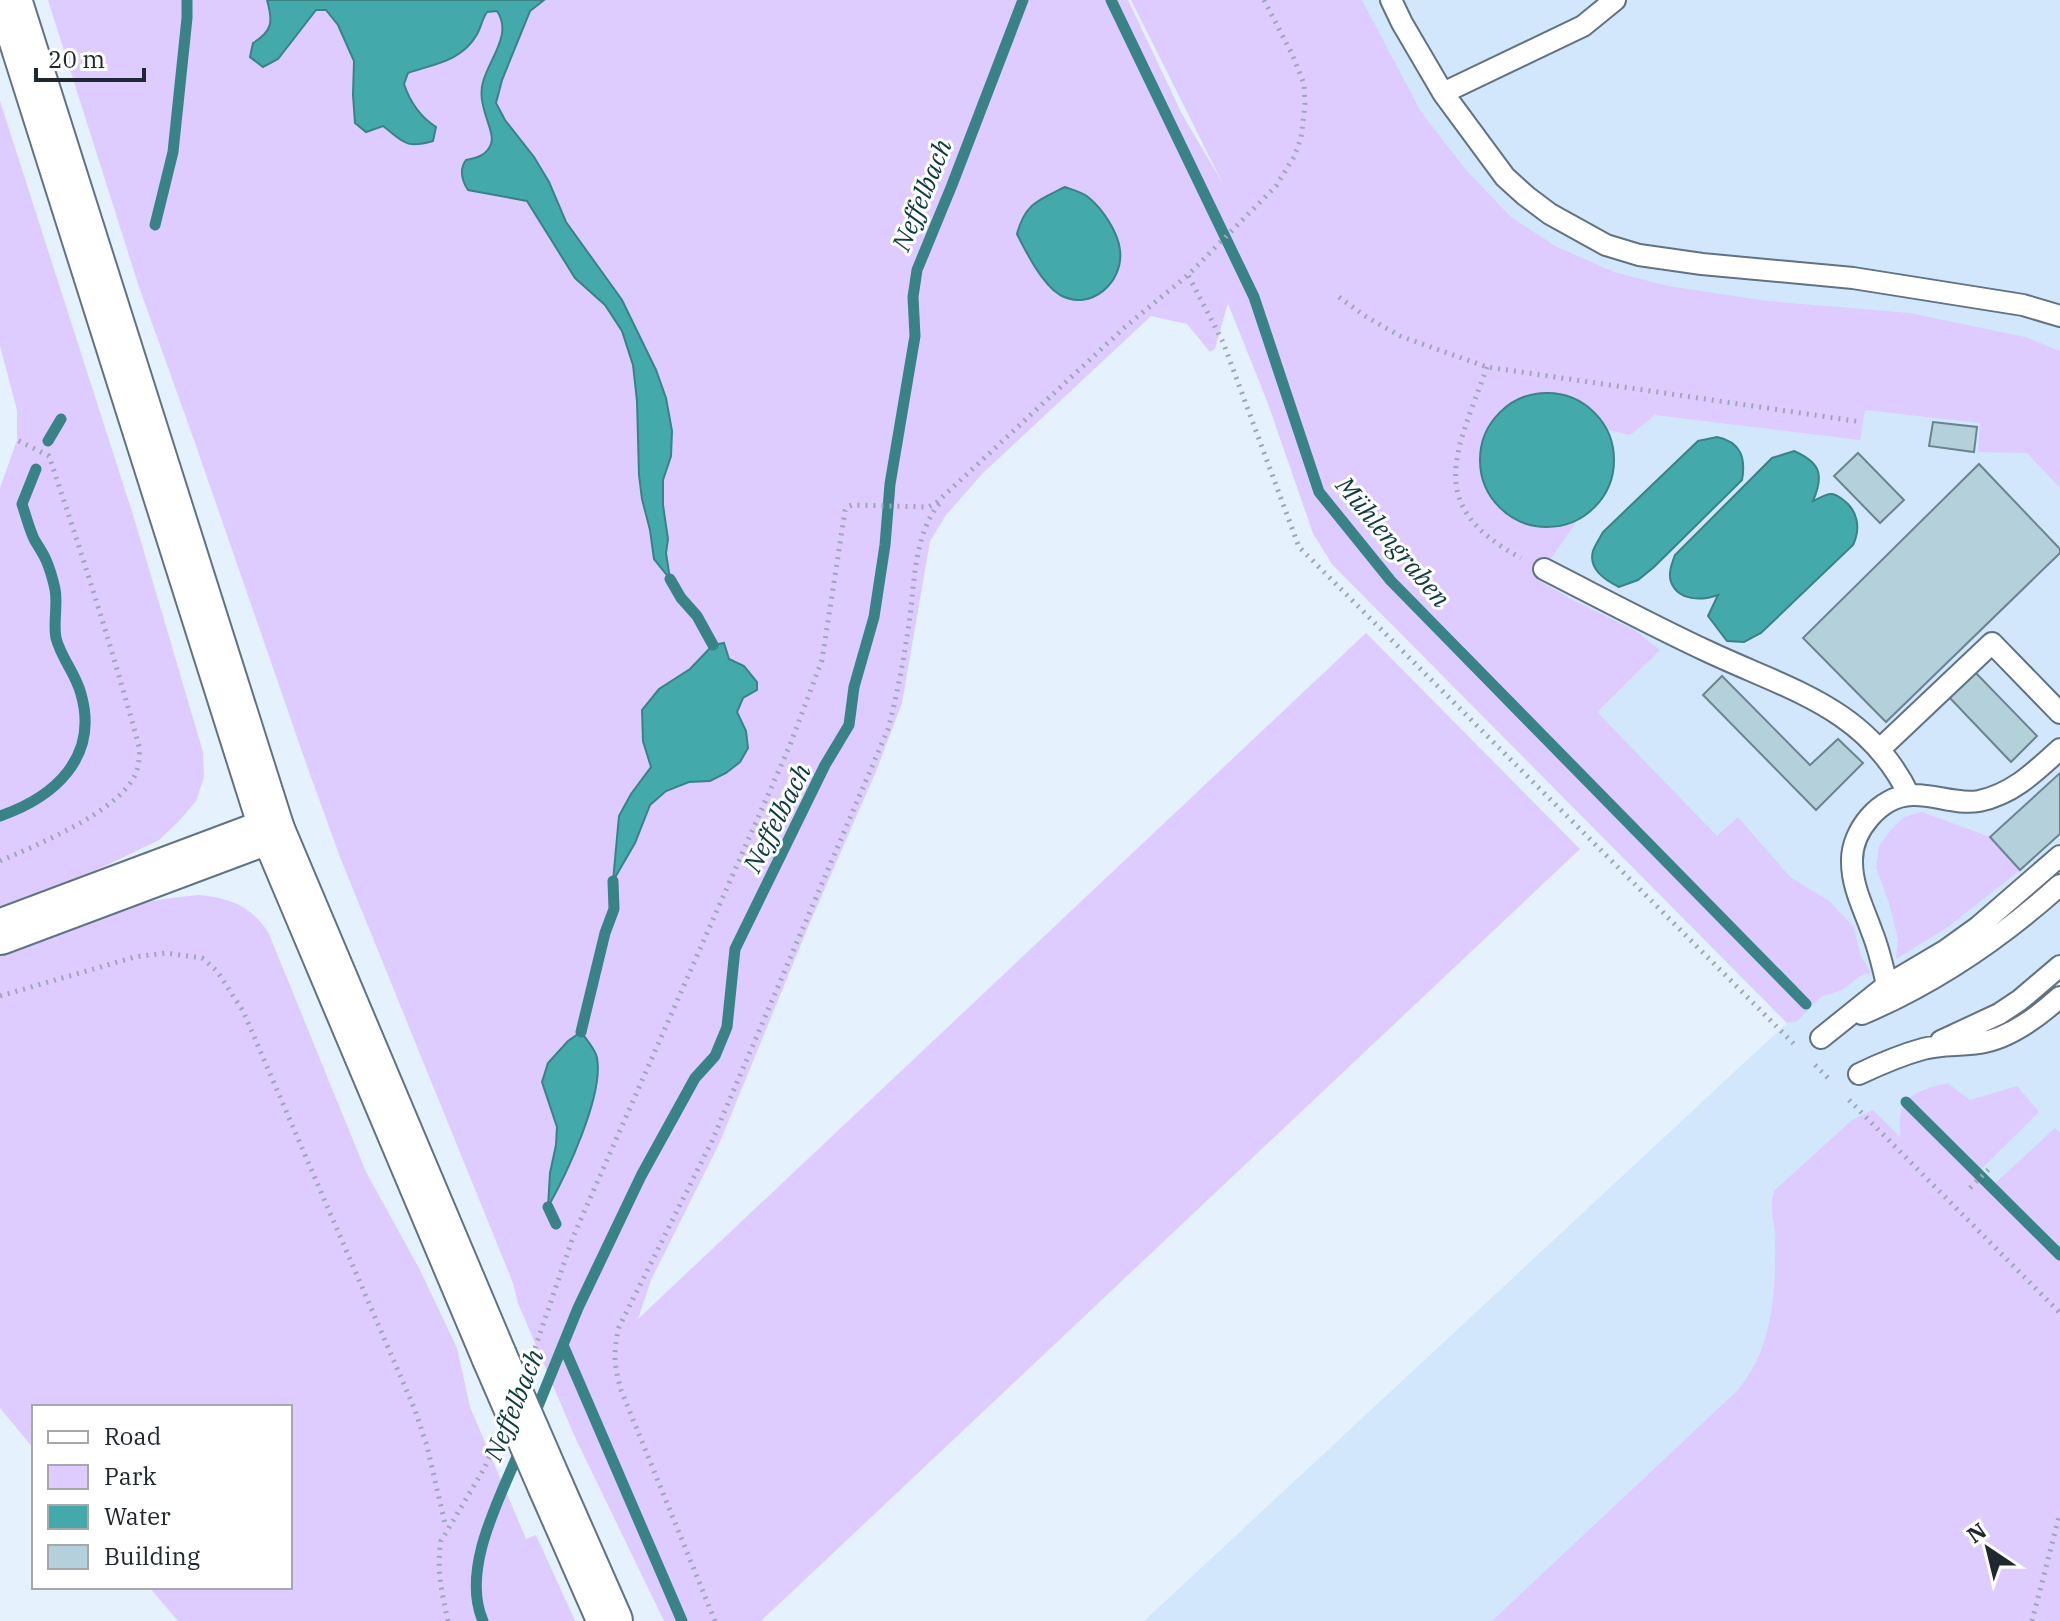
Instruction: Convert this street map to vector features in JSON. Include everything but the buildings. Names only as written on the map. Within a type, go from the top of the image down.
[{"type":"main road","points":[[9,0],[272,830],[512,1356],[551,1487],[610,1621]]},
{"type":"main road","points":[[0,932],[272,830]]},
{"type":"lane","points":[[1391,0],[1443,93],[1505,177],[1550,214],[1606,245],[1639,255],[1702,264],[1853,278],[2023,305],[2060,316]]},
{"type":"lane","points":[[1443,93],[1583,26],[1615,0]]},
{"type":"lane","points":[[1544,569],[1842,715],[1880,749],[1900,776],[1909,795]]},
{"type":"lane","points":[[1880,749],[1992,643],[2060,713]]},
{"type":"lane","points":[[1887,985],[1854,880],[1854,843],[1864,824],[1877,810],[1909,795],[1976,802],[1995,796],[2016,787],[2060,749]]},
{"type":"lane","points":[[1821,1038],[1887,985],[1978,927],[2060,856]]},
{"type":"lane","points":[[1840,1024],[1888,1003],[1986,945],[2060,885]]},
{"type":"lane","points":[[1859,1074],[1890,1059],[1927,1048],[1999,1014],[2060,966]]},
{"type":"lane","points":[[1927,1048],[1984,1043],[2018,1028],[2060,997]]},
{"type":"path","points":[[715,1621],[621,1390],[614,1351],[619,1327],[712,1141],[888,729],[900,683],[920,544],[934,510],[996,446],[1125,327],[1188,275],[1276,186],[1298,148],[1306,95],[1301,72],[1264,0]]},
{"type":"path","points":[[1188,275],[1223,342],[1299,547],[1805,1054]]},
{"type":"path","points":[[1339,297],[1400,336],[1487,367],[1862,422]]},
{"type":"path","points":[[1487,367],[1458,451],[1455,486],[1463,508],[1479,530],[1497,545],[1544,569]]},
{"type":"path","points":[[0,861],[84,821],[105,807],[127,788],[135,775],[140,750],[98,604],[49,456],[17,440]]},
{"type":"path","points":[[512,1356],[543,1329],[573,1237],[790,745],[822,660],[847,507],[928,507],[946,496]]},
{"type":"path","points":[[0,996],[135,957],[166,953],[202,958],[217,971],[243,1011],[415,1410],[427,1446],[446,1529]]},
{"type":"path","points":[[1815,1065],[1837,1088]]},
{"type":"path","points":[[1847,1098],[2060,1313]]},
{"type":"path","points":[[1970,1188],[1989,1169]]},
{"type":"path","points":[[448,1621],[439,1574],[441,1541],[491,1453]]},
{"type":"path","points":[[2032,1621],[2060,1513]]},
{"type":"shaded area","points":[[1276,0],[2060,0],[2060,1297],[1769,1393],[1524,1621],[1144,1621],[1787,1023],[1332,564],[1313,533],[1267,401],[1227,302]]},
{"type":"green space","points":[[48,0],[267,0],[270,24],[254,43],[278,59],[316,10],[326,10],[338,25],[354,61],[356,123],[383,125],[405,144],[423,119],[408,97],[404,84],[408,73],[478,33],[487,12],[497,11],[503,19],[503,35],[482,84],[481,103],[492,135],[491,146],[480,157],[468,190],[526,200],[575,278],[605,305],[622,331],[633,365],[642,499],[654,559],[670,577],[663,480],[671,456],[666,398],[656,370],[622,300],[566,222],[549,182],[496,103],[530,11],[544,0],[1128,0],[1182,114],[1223,184],[1131,0],[1362,0],[1421,112],[1466,170],[1511,217],[1555,246],[1614,272],[1668,286],[1767,301],[1910,313],[2025,337],[2060,351],[2060,488],[2027,453],[1978,452],[1980,423],[1865,410],[1860,440],[1655,415],[1630,435],[1608,430],[1592,410],[1551,528],[1577,521],[1537,579],[1636,631],[1660,650],[1597,712],[1717,836],[1738,817],[1790,877],[1829,901],[1853,926],[1861,956],[1871,973],[1863,974],[1842,990],[1821,997],[1797,1021],[1787,1023],[1332,564],[1313,533],[1267,401],[1228,303],[1215,349],[1210,352],[1187,324],[1151,316],[983,473],[946,515],[930,541],[902,703],[719,1144],[651,1280],[638,1319],[1366,633],[1580,849],[761,1621],[664,1621],[574,1435],[518,1303],[513,1283],[340,857],[139,287]],"holes":[[[713,645],[729,659],[744,666],[757,690],[743,698],[737,712],[746,731],[740,762],[710,781],[689,782],[666,791],[650,805],[635,843],[614,879],[631,794],[651,767],[643,741],[659,689],[690,669]],[[597,1057],[588,1115],[567,1170],[549,1205],[557,1127],[542,1082]]]},
{"type":"green space","points":[[0,101],[134,518],[203,752],[204,777],[196,801],[159,840],[0,913],[0,488],[17,440],[17,410],[0,346]]},
{"type":"green space","points":[[1922,812],[1990,837],[2020,870],[1948,927],[1896,959],[1898,939],[1876,868],[1879,846],[1904,817]]},
{"type":"green space","points":[[199,895],[221,898],[248,910],[269,934],[366,1172],[420,1270],[457,1348],[470,1407],[526,1539],[536,1535],[575,1621],[178,1621],[151,1589],[292,1589],[292,1405],[32,1405],[32,1447],[0,1408],[0,946],[123,908]]},
{"type":"green space","points":[[1947,1083],[1970,1100],[2017,1086],[2039,1112],[1977,1173],[1991,1187],[2055,1128],[2060,1133],[2060,1621],[1492,1621],[1737,1391],[1749,1374],[1766,1337],[1773,1297],[1774,1191],[1852,1120],[1873,1110],[1900,1137],[1900,1117],[1906,1102],[1917,1093]]},
{"type":"water","points":[[267,0],[544,0],[530,11],[496,103],[549,182],[566,222],[622,300],[656,370],[666,398],[672,431],[671,456],[663,480],[670,579],[654,559],[642,499],[633,365],[622,331],[605,305],[575,278],[527,201],[468,190],[463,179],[466,160],[481,155],[491,144],[482,91],[501,38],[501,20],[497,11],[487,12],[476,36],[463,51],[408,73],[404,84],[409,97],[420,113],[436,127],[433,141],[410,144],[383,126],[366,132],[355,123],[354,61],[338,25],[326,10],[316,10],[278,59],[263,67],[250,57],[253,43],[270,25]]},
{"type":"water","points":[[1065,187],[1086,195],[1099,207],[1119,243],[1120,262],[1111,283],[1094,297],[1083,300],[1060,295],[1053,290],[1035,267],[1017,234],[1029,209],[1040,199]]},
{"type":"water","points":[[1547,393],[1573,398],[1594,413],[1609,434],[1614,460],[1609,486],[1594,507],[1573,522],[1547,527],[1521,522],[1500,507],[1485,486],[1480,460],[1485,434],[1500,413],[1521,398]]},
{"type":"water","points":[[1717,437],[1732,443],[1740,452],[1742,480],[1638,580],[1619,587],[1603,577],[1595,568],[1592,557],[1603,532],[1698,441]]},
{"type":"water","points":[[1794,451],[1810,460],[1818,471],[1813,501],[1834,494],[1852,508],[1857,526],[1853,545],[1761,633],[1744,642],[1727,641],[1708,616],[1718,595],[1691,598],[1674,588],[1670,572],[1675,555],[1772,458]]},
{"type":"water","points":[[724,643],[729,659],[744,666],[757,682],[757,690],[743,698],[737,712],[746,731],[748,748],[740,762],[726,773],[710,781],[689,782],[666,791],[650,805],[635,843],[613,881],[619,816],[651,767],[643,741],[642,710],[659,689],[690,669],[713,645]]},
{"type":"water","points":[[581,1032],[597,1058],[595,1092],[573,1156],[548,1207],[557,1127],[542,1082],[548,1063]]},
{"type":"waterway","points":[[155,225],[173,152],[187,0]]},
{"type":"waterway","name":"Neffelbach","points":[[534,1416],[578,1308],[641,1176],[695,1078],[715,1056],[727,1027],[735,949],[825,765],[849,725],[854,687],[874,617],[885,545],[890,484],[915,336],[913,297],[917,270],[1023,0]]},
{"type":"waterway","name":"Mühlengraben","points":[[1111,0],[1254,297],[1319,492],[1391,581],[1806,1004]]},
{"type":"waterway","points":[[48,441],[61,419]]},
{"type":"waterway","points":[[0,816],[20,808],[55,786],[68,772],[84,737],[81,694],[56,638],[53,582],[22,504],[36,469]]},
{"type":"waterway","points":[[670,579],[697,616],[713,645]]},
{"type":"waterway","points":[[581,1032],[605,933],[614,909],[613,881]]},
{"type":"waterway","name":"Mühlengraben","points":[[1906,1102],[2060,1255]]},
{"type":"waterway","points":[[548,1207],[556,1224]]},
{"type":"waterway","points":[[563,1345],[682,1621]]},
{"type":"waterway","name":"Neffelbach","points":[[483,1621],[477,1601],[476,1579],[480,1556],[494,1510],[521,1447]]}]
